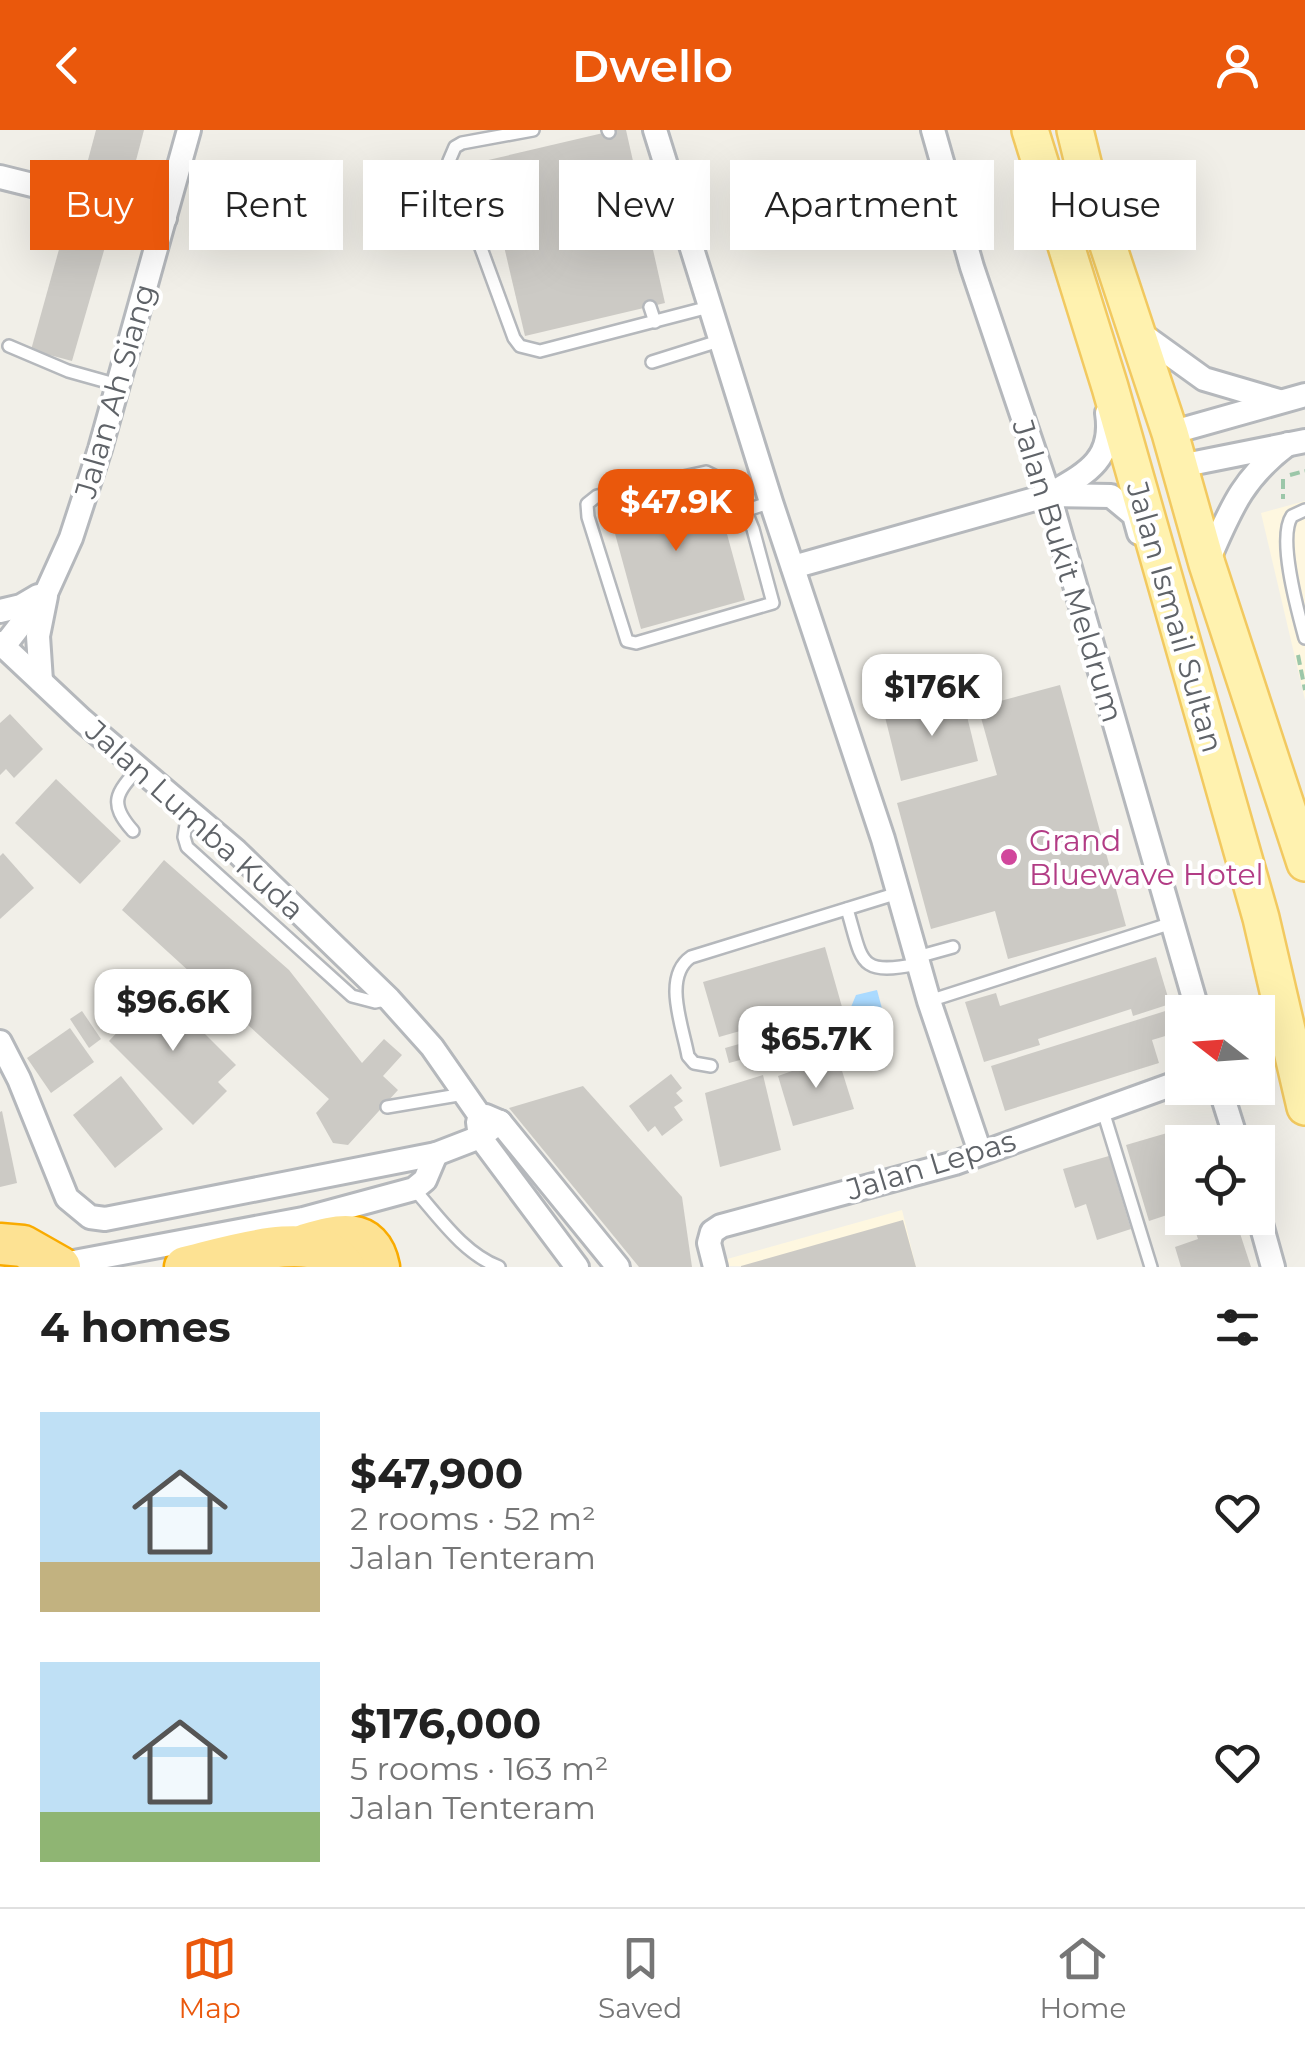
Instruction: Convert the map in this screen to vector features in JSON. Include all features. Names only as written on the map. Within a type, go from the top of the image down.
[{"type":"highway","points":[[281,1256],[336,1235],[356,1237],[376,1253],[379,1267]]},
{"type":"highway","points":[[0,1244],[22,1246],[59,1266]]},
{"type":"highway","points":[[184,1267],[323,1248],[344,1267]]},
{"type":"main road","name":"Jalan Ismail Sultan","points":[[1030,130],[1110,387],[1261,918],[1305,1107]]},
{"type":"main road","name":"Jalan Ismail Sultan","points":[[1075,130],[1090,191],[1175,449],[1207,564],[1305,863]]},
{"type":"street","name":"Jalan Ah Siang","points":[[169,204],[190,130]]},
{"type":"street","points":[[655,130],[774,512],[888,838],[898,893],[929,1000],[980,1152]]},
{"type":"street","name":"Jalan Bukit Meldrum","points":[[933,130],[972,267],[1048,495],[1193,995]]},
{"type":"street","points":[[0,177],[30,184]]},
{"type":"street","name":"Jalan Ah Siang","points":[[41,681],[38,636],[47,590],[71,538],[156,250]]},
{"type":"street","points":[[1134,328],[1204,379],[1279,401]]},
{"type":"street","points":[[793,568],[1048,495],[1080,476],[1104,452],[1110,434],[1110,387]]},
{"type":"street","points":[[1175,449],[1279,401],[1305,395]]},
{"type":"street","points":[[1279,401],[1296,442]]},
{"type":"street","points":[[1175,449],[1296,442]]},
{"type":"street","points":[[1207,564],[1237,496],[1263,462],[1296,442]]},
{"type":"street","points":[[1048,495],[1112,496],[1134,515],[1148,551],[1158,559]]},
{"type":"street","name":"Jalan Ah Siang","points":[[1,645],[47,590]]},
{"type":"street","points":[[0,611],[21,606],[47,590]]},
{"type":"street","name":"Jalan Lumba Kuda","points":[[1,645],[188,808],[389,999],[432,1047],[480,1116]]},
{"type":"street","points":[[0,1042],[11,1060],[66,1198],[90,1217],[105,1219],[436,1154]]},
{"type":"street","name":"Jalan Lepas","points":[[715,1267],[709,1243],[712,1232],[720,1226],[938,1168],[1165,1087]]},
{"type":"street","points":[[59,1266],[303,1219],[414,1189],[425,1180],[436,1154],[480,1116]]},
{"type":"street","points":[[480,1116],[578,1267]]},
{"type":"street","points":[[480,1116],[618,1267]]},
{"type":"street","points":[[1264,1235],[1273,1267]]},
{"type":"lane","points":[[533,130],[462,142],[455,146],[450,161],[520,346],[540,351],[712,306]]},
{"type":"lane","points":[[650,306],[655,322]]},
{"type":"lane","points":[[652,362],[722,340]]},
{"type":"lane","points":[[9,346],[68,371],[118,384]]},
{"type":"lane","points":[[706,472],[736,487],[753,529],[773,602],[636,644],[626,641],[587,504],[598,496],[706,472]]},
{"type":"lane","points":[[1305,510],[1294,514],[1287,527],[1294,598],[1305,638]]},
{"type":"lane","points":[[729,516],[747,511],[774,512]]},
{"type":"lane","points":[[753,529],[774,512]]},
{"type":"lane","points":[[133,831],[120,817],[117,798],[122,786],[139,768]]},
{"type":"lane","points":[[711,1066],[694,1063],[688,1056],[675,982],[682,963],[898,893]]},
{"type":"lane","points":[[847,909],[860,955],[867,964],[888,970],[953,947]]},
{"type":"lane","points":[[929,1000],[1172,923]]},
{"type":"lane","points":[[387,1107],[480,1116]]},
{"type":"lane","points":[[1102,1111],[1151,1267]]},
{"type":"lane","points":[[414,1189],[462,1242],[486,1262],[499,1267]]},
{"type":"shaded area","points":[[1305,501],[1305,700],[1261,513]]},
{"type":"shaded area","points":[[902,1210],[916,1267],[702,1266]]},
{"type":"water","points":[[877,990],[884,1016],[856,1024],[851,1007],[856,995]]},
{"type":"building","points":[[96,130],[144,130],[136,160],[88,160]]},
{"type":"building","points":[[626,130],[633,160],[559,160],[559,250],[653,250],[665,303],[525,336],[505,250],[539,250],[539,160],[488,160]]},
{"type":"building","points":[[59,250],[104,250],[72,361],[31,350]]},
{"type":"building","points":[[712,479],[745,600],[641,629],[608,508]]},
{"type":"building","name":"Grand Bluewave Hotel","points":[[1060,685],[1126,926],[1008,959],[995,911],[931,929],[897,803],[997,775],[978,707]]},
{"type":"building","points":[[962,696],[978,761],[901,781],[885,717]]},
{"type":"building","points":[[10,714],[43,749],[14,778],[6,769],[0,775],[0,723]]},
{"type":"building","points":[[56,779],[121,841],[80,884],[15,823]]},
{"type":"building","points":[[3,853],[34,888],[0,919],[0,856]]},
{"type":"building","points":[[164,860],[289,970],[362,1063],[384,1039],[402,1055],[383,1076],[398,1090],[348,1145],[333,1143],[316,1113],[329,1099],[122,910]]},
{"type":"building","points":[[825,947],[850,1035],[822,1043],[821,1038],[729,1063],[725,1048],[782,1032],[780,1028],[788,1026],[786,1018],[719,1037],[703,982]]},
{"type":"building","points":[[1156,957],[1167,995],[1165,1006],[1133,1016],[1131,1009],[1038,1039],[1040,1045],[984,1062],[965,1002],[996,993],[1000,1006]]},
{"type":"building","points":[[155,984],[236,1065],[218,1082],[227,1091],[193,1125],[109,1041],[127,1022],[122,1017]]},
{"type":"building","points":[[82,1011],[101,1039],[89,1048],[70,1019]]},
{"type":"building","points":[[1165,1011],[1165,1036],[1152,1040],[1159,1063],[1005,1111],[991,1066]]},
{"type":"building","points":[[70,1028],[94,1062],[51,1093],[27,1058]]},
{"type":"building","points":[[837,1055],[854,1109],[793,1126],[778,1076]]},
{"type":"building","points":[[671,1074],[682,1088],[676,1093],[683,1101],[674,1107],[683,1120],[662,1136],[655,1126],[648,1132],[629,1106]]},
{"type":"building","points":[[763,1075],[781,1150],[720,1167],[705,1093]]},
{"type":"building","points":[[121,1076],[163,1129],[115,1168],[73,1115]]},
{"type":"building","points":[[583,1086],[682,1197],[692,1267],[639,1267],[509,1108]]},
{"type":"building","points":[[0,1112],[17,1183],[0,1187]]},
{"type":"building","points":[[1165,1134],[1165,1216],[1149,1221],[1126,1145]]},
{"type":"building","points":[[1109,1156],[1131,1229],[1097,1240],[1086,1204],[1075,1208],[1063,1169]]},
{"type":"building","points":[[903,1220],[916,1267],[741,1267],[741,1266]]},
{"type":"building","points":[[1197,1235],[1241,1235],[1251,1267],[1181,1267],[1175,1247],[1198,1239]]},
{"type":"place","name":"Grand Bluewave Hotel","points":[[1009,857]]}]
